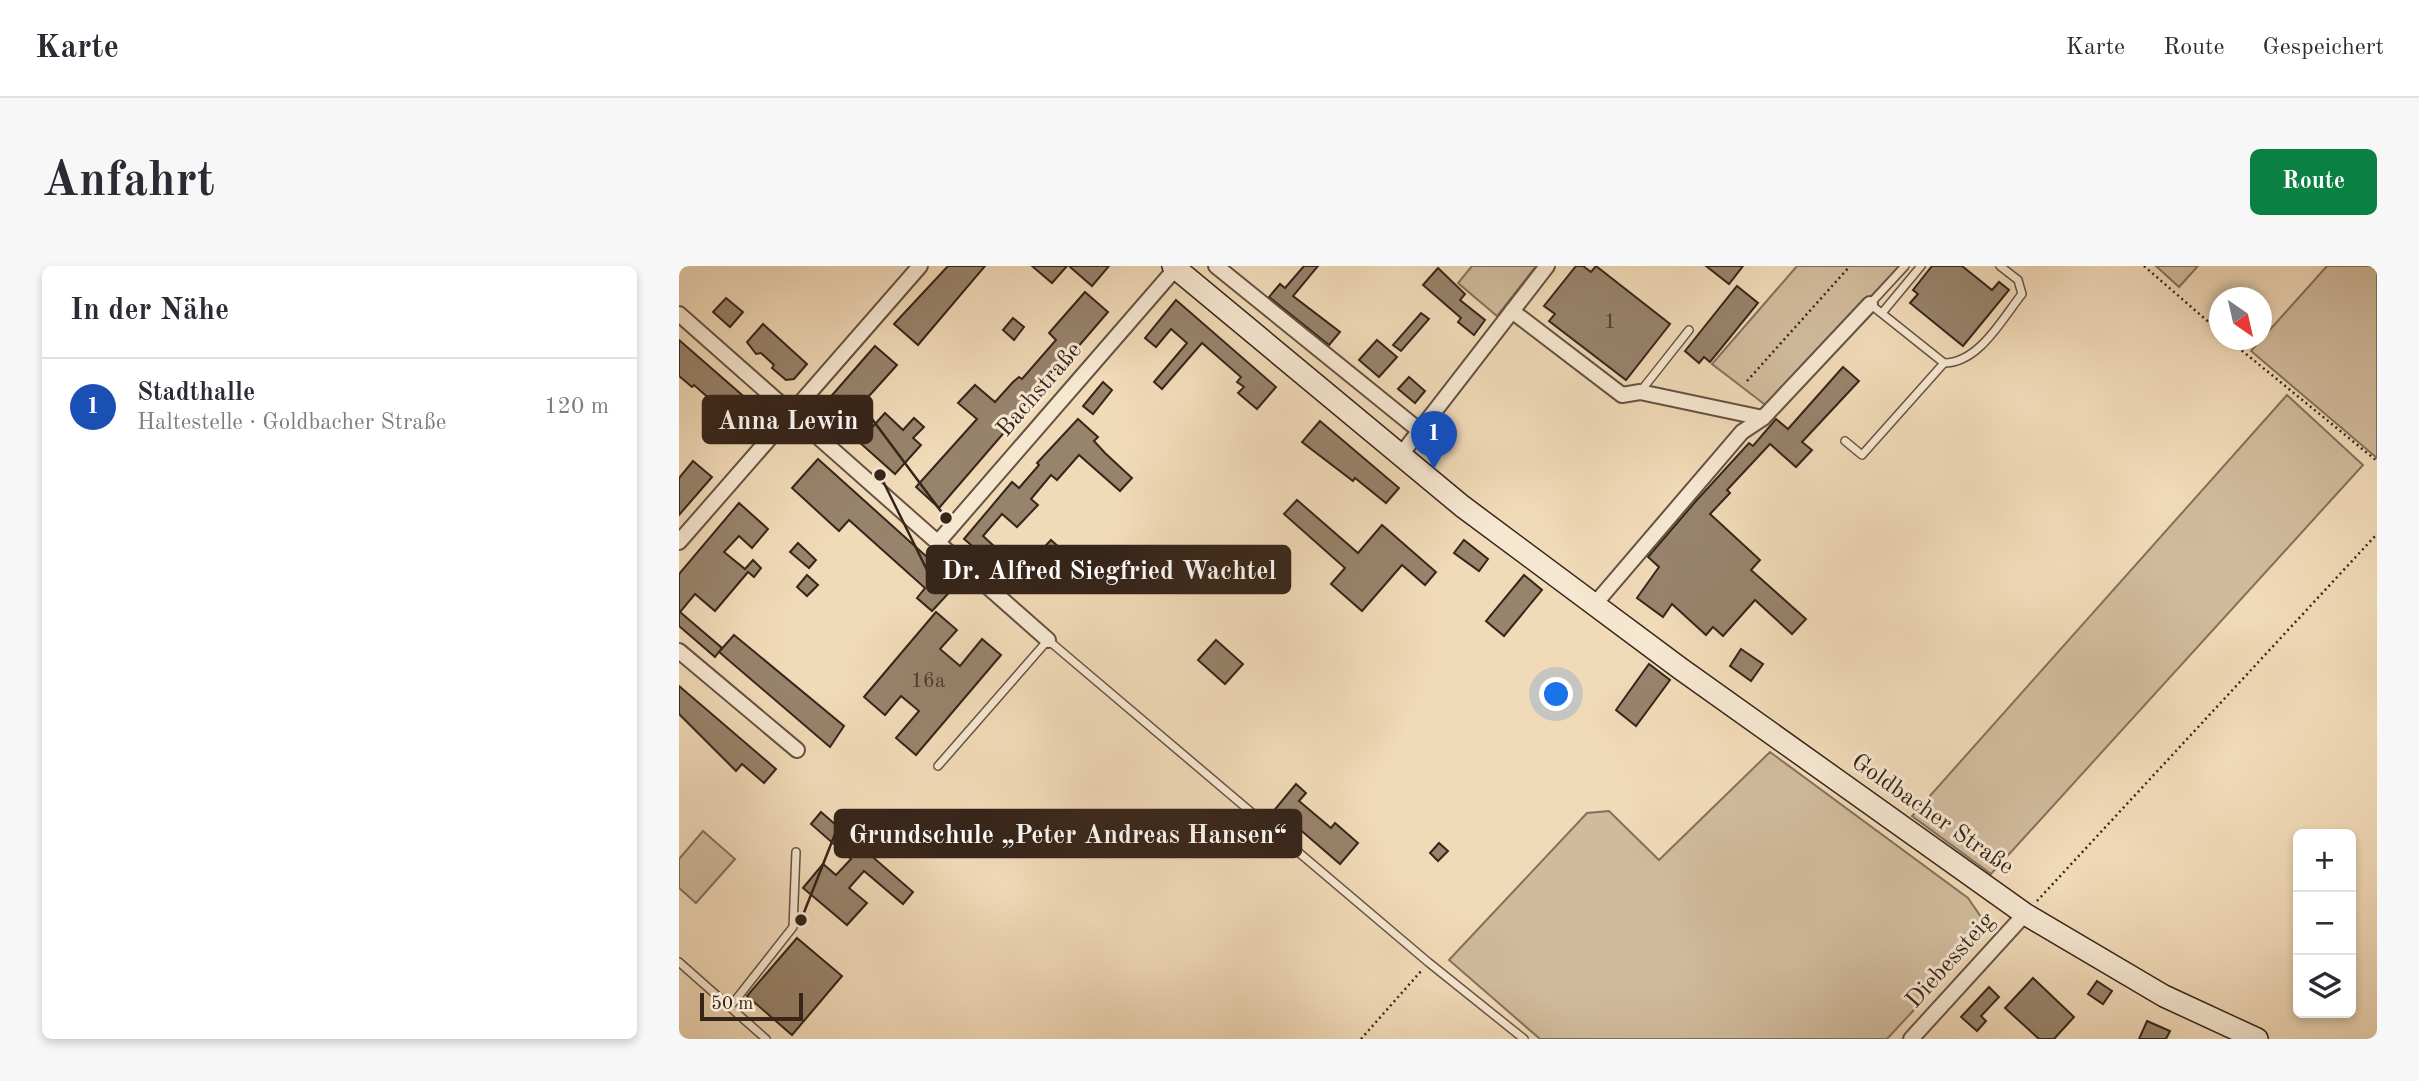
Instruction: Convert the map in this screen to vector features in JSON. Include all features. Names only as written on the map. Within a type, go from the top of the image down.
[{"type":"main road","name":"Goldbacher Straße","points":[[1174,267],[1498,535],[2025,914],[2140,983],[2257,1039]]},
{"type":"street","points":[[679,542],[920,266]]},
{"type":"street","points":[[1216,266],[1420,430]]},
{"type":"street","points":[[1400,456],[1547,266]]},
{"type":"street","name":"Bachstraße","points":[[939,541],[1174,267]]},
{"type":"street","points":[[1594,605],[1742,432],[1763,418],[1876,308]]},
{"type":"street","points":[[1512,311],[1622,395],[1640,392],[1763,418]]},
{"type":"street","points":[[679,314],[1048,640]]},
{"type":"street","points":[[679,651],[797,750]]},
{"type":"street","name":"Diebessteig","points":[[1911,1039],[2025,914]]},
{"type":"lane","points":[[1876,308],[1905,266]]},
{"type":"lane","points":[[1876,308],[1921,266]]},
{"type":"lane","points":[[1876,308],[1944,363],[1956,363],[1975,352],[2022,294],[2018,280],[2000,266]]},
{"type":"lane","points":[[1640,392],[1689,330]]},
{"type":"lane","points":[[1845,441],[1862,455],[1944,363]]},
{"type":"lane","points":[[938,766],[1048,640],[1524,1039]]},
{"type":"lane","points":[[730,1007],[793,927],[796,852]]},
{"type":"lane","points":[[679,962],[766,1039]]},
{"type":"path","points":[[1747,381],[1850,266]]},
{"type":"path","points":[[2144,266],[2209,322]]},
{"type":"path","points":[[2241,350],[2377,461]]},
{"type":"path","points":[[2025,914],[2377,534]]},
{"type":"path","points":[[1361,1039],[1429,962]]},
{"type":"shaded area","points":[[1472,266],[1536,266],[1497,316],[1458,283]]},
{"type":"shaded area","points":[[1797,266],[1899,266],[1768,407],[1712,364]]},
{"type":"shaded area","points":[[2156,266],[2198,266],[2179,287]]},
{"type":"shaded area","points":[[2327,266],[2377,266],[2377,458],[2251,351],[2272,350],[2272,328]]},
{"type":"shaded area","points":[[2287,395],[2363,465],[1991,874],[1912,816]]},
{"type":"shaded area","points":[[1770,752],[1968,898],[1981,917],[1976,943],[1887,1039],[1540,1039],[1449,960],[1587,813],[1609,811],[1659,860]]},
{"type":"shaded area","points":[[703,831],[735,859],[696,903],[679,888],[679,859]]},
{"type":"building","points":[[948,266],[985,266],[918,345],[894,324]]},
{"type":"building","points":[[1032,266],[1067,266],[1052,283]]},
{"type":"building","points":[[1069,266],[1109,266],[1092,286]]},
{"type":"building","points":[[1304,266],[1318,266],[1293,296],[1340,332],[1329,345],[1269,297],[1280,284],[1285,288]]},
{"type":"building","points":[[1576,266],[1583,266],[1591,272],[1596,266],[1670,324],[1626,380],[1549,321],[1555,314],[1544,306]]},
{"type":"building","points":[[1706,266],[1743,266],[1729,284]]},
{"type":"building","points":[[1932,266],[1962,266],[1992,290],[1999,282],[2009,290],[1963,346],[1910,303],[1918,294],[1913,290]]},
{"type":"building","points":[[1438,268],[1465,294],[1460,300],[1485,320],[1474,335],[1458,322],[1461,318],[1423,285]]},
{"type":"building","points":[[1737,286],[1758,303],[1710,362],[1704,357],[1699,363],[1685,351]]},
{"type":"building","points":[[1085,292],[1108,312],[939,508],[916,487],[977,419],[958,403],[975,385],[995,402],[1013,382],[1019,377],[1022,379],[1056,340],[1049,333]]},
{"type":"building","points":[[726,298],[743,312],[730,327],[713,312]]},
{"type":"building","points":[[1176,300],[1276,387],[1257,409],[1238,393],[1244,387],[1237,382],[1241,377],[1202,343],[1162,389],[1154,382],[1187,343],[1171,329],[1156,347],[1145,338]]},
{"type":"building","points":[[1421,313],[1429,319],[1401,351],[1393,345]]},
{"type":"building","points":[[1013,318],[1024,327],[1014,340],[1003,330]]},
{"type":"building","points":[[763,324],[807,364],[794,379],[786,380],[772,368],[774,365],[761,353],[756,354],[747,342]]},
{"type":"building","points":[[679,340],[765,415],[742,442],[732,434],[739,425],[694,385],[692,387],[679,376]]},
{"type":"building","points":[[1377,340],[1397,357],[1379,377],[1359,360]]},
{"type":"building","points":[[875,346],[897,365],[841,427],[820,409]]},
{"type":"building","points":[[1843,367],[1859,381],[1802,442],[1812,450],[1796,467],[1770,444],[1727,490],[1730,493],[1710,514],[1760,560],[1751,570],[1806,619],[1792,634],[1755,600],[1723,636],[1713,627],[1706,635],[1672,604],[1663,617],[1637,598],[1659,567],[1648,557],[1696,501],[1749,443],[1753,446],[1776,419],[1788,429]]},
{"type":"building","points":[[1409,377],[1425,391],[1415,403],[1398,389]]},
{"type":"building","points":[[1103,382],[1112,390],[1093,414],[1083,406]]},
{"type":"building","points":[[885,413],[903,430],[914,418],[924,427],[913,438],[921,445],[895,474],[859,442]]},
{"type":"building","points":[[1078,419],[1098,437],[1094,441],[1132,478],[1120,491],[1079,455],[1057,480],[1051,475],[1031,499],[1038,505],[1017,527],[1002,514],[983,536],[1019,569],[1007,583],[988,566],[984,571],[970,558],[977,550],[964,539],[1012,482],[1019,488],[1039,465],[1037,463]]},
{"type":"building","points":[[1320,421],[1399,488],[1386,503],[1302,442]]},
{"type":"building","points":[[818,459],[957,584],[932,611],[917,598],[925,588],[849,520],[839,531],[792,488]]},
{"type":"building","points":[[693,461],[712,477],[679,515],[679,478]]},
{"type":"building","points":[[1297,500],[1358,553],[1382,525],[1436,572],[1425,585],[1402,565],[1362,611],[1331,584],[1345,568],[1284,514]]},
{"type":"building","points":[[739,503],[768,529],[752,548],[739,536],[724,552],[745,569],[753,560],[761,568],[754,577],[748,572],[715,611],[695,594],[680,612],[722,648],[715,657],[679,626],[679,574]]},
{"type":"building","points":[[1051,540],[1069,556],[1049,581],[1029,563]]},
{"type":"building","points":[[1464,540],[1488,559],[1479,571],[1454,553]]},
{"type":"building","points":[[798,543],[816,560],[809,568],[790,552]]},
{"type":"building","points":[[807,575],[818,585],[807,596],[797,587]]},
{"type":"building","points":[[1524,575],[1542,590],[1504,636],[1486,621]]},
{"type":"building","points":[[936,612],[957,630],[940,649],[960,666],[982,639],[1001,655],[916,755],[896,738],[919,711],[901,696],[885,715],[864,697]]},
{"type":"building","points":[[734,635],[844,726],[830,747],[719,652]]},
{"type":"building","points":[[1216,640],[1243,664],[1225,684],[1198,660]]},
{"type":"building","points":[[1741,649],[1763,664],[1751,681],[1730,666]]},
{"type":"building","points":[[1649,664],[1670,680],[1636,726],[1616,710]]},
{"type":"building","points":[[679,686],[776,769],[764,783],[742,764],[736,771],[679,714]]},
{"type":"building","points":[[1296,784],[1306,793],[1299,801],[1331,828],[1335,823],[1358,843],[1340,864],[1289,820],[1285,824],[1272,813]]},
{"type":"building","points":[[821,812],[913,892],[903,904],[864,871],[849,888],[867,903],[847,925],[803,888],[823,864],[836,875],[851,859],[811,824]]},
{"type":"building","points":[[1439,843],[1448,851],[1438,861],[1430,853]]},
{"type":"building","points":[[797,938],[842,976],[792,1035],[747,996]]},
{"type":"building","points":[[2033,978],[2074,1017],[2054,1039],[2039,1039],[2005,1008]]},
{"type":"building","points":[[2097,981],[2112,991],[2103,1004],[2088,994]]},
{"type":"building","points":[[1989,987],[1999,997],[1981,1016],[1986,1021],[1977,1031],[1961,1017]]},
{"type":"building","points":[[2147,1021],[2170,1031],[2166,1039],[2139,1039]]},
{"type":"place","name":"Stadthalle","points":[[1434,469]]},
{"type":"place","name":"Dr. Alfred Siegfried Wachtel","points":[[880,475]]},
{"type":"place","name":"Anna Lewin","points":[[946,518]]},
{"type":"place","name":"Grundschule „Peter Andreas Hansen“","points":[[801,920]]}]
